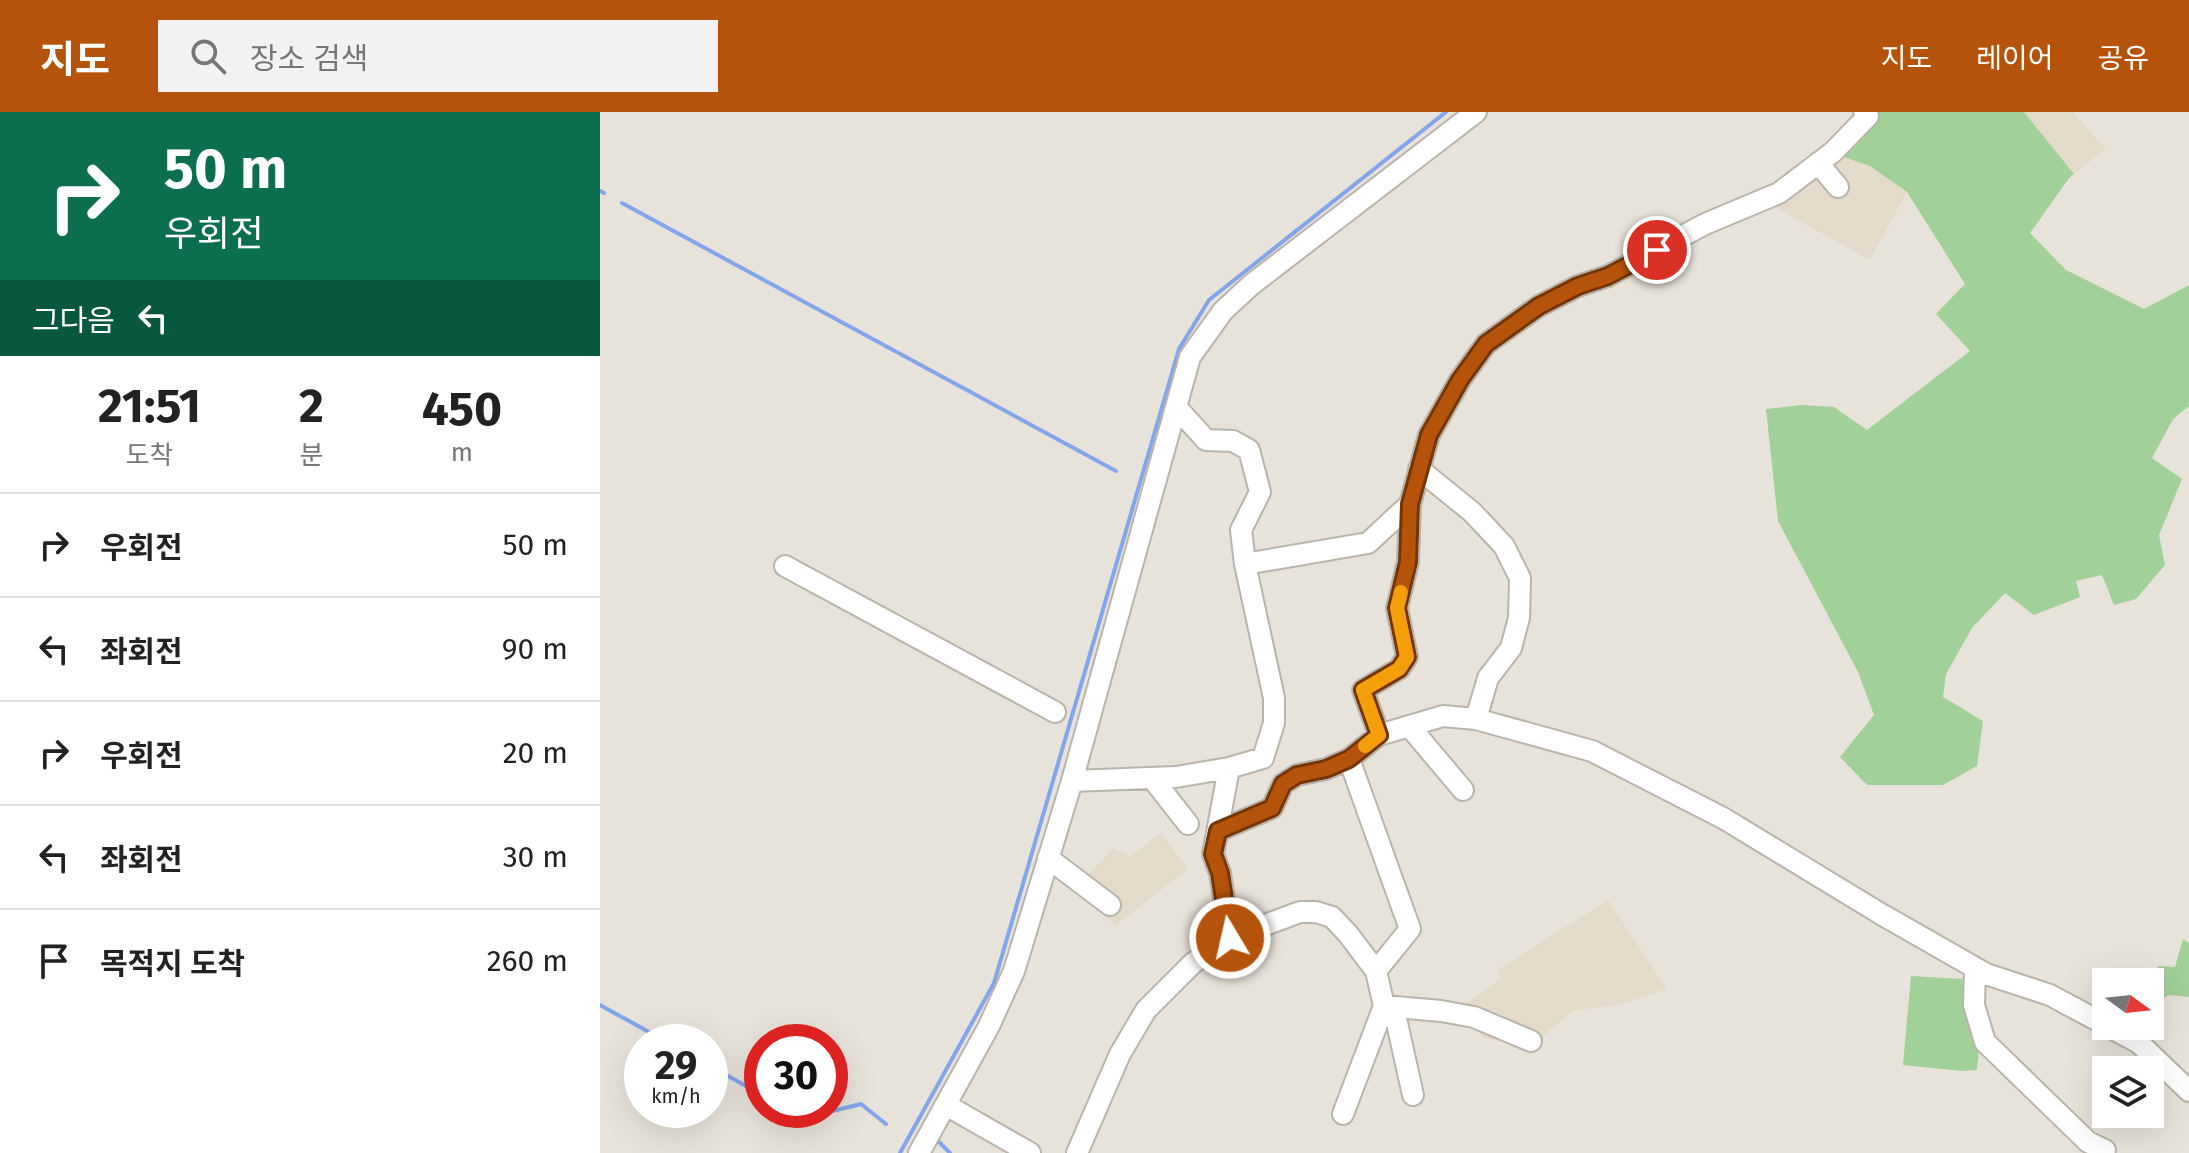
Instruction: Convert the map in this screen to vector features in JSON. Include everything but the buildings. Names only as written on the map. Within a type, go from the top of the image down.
[{"type":"street","points":[[919,1153],[989,1026],[1014,971],[1072,781],[1190,357],[1223,311],[1251,285],[1476,112]]},
{"type":"street","points":[[1379,735],[1363,690],[1399,669],[1407,657],[1397,608],[1408,562],[1410,504],[1419,469],[1429,435],[1460,380],[1486,344],[1539,306],[1578,286],[1608,276],[1705,224],[1779,193],[1833,152],[1868,113]]},
{"type":"street","points":[[1818,163],[1838,187]]},
{"type":"street","points":[[1072,781],[1176,777],[1229,768],[1263,758],[1274,723],[1274,698],[1245,564],[1241,530],[1260,492],[1249,450],[1233,441],[1206,440],[1177,408]]},
{"type":"street","points":[[1419,469],[1472,512],[1504,546],[1520,578],[1519,618],[1511,648],[1488,678],[1476,719]]},
{"type":"street","points":[[1245,564],[1368,543],[1410,504]]},
{"type":"street","points":[[785,566],[1055,712]]},
{"type":"street","points":[[1218,831],[1272,808],[1283,784],[1297,775],[1326,769],[1349,759],[1379,735],[1443,716],[1476,719],[1592,751],[1723,818],[1986,974],[2050,995],[2092,1018]]},
{"type":"street","points":[[1409,726],[1463,790]]},
{"type":"street","points":[[1349,759],[1410,929],[1376,971]]},
{"type":"street","points":[[1229,768],[1213,854],[1220,873],[1230,938]]},
{"type":"street","points":[[1152,778],[1188,824]]},
{"type":"street","points":[[1048,858],[1110,905]]},
{"type":"street","points":[[1077,1153],[1120,1054],[1146,1010],[1193,963],[1230,938],[1300,912],[1316,912],[1332,917],[1376,971],[1384,1006],[1397,1023],[1413,1095]]},
{"type":"street","points":[[1975,968],[1974,1005],[1985,1042],[2088,1142],[2105,1150]]},
{"type":"street","points":[[1384,1006],[1474,1017],[1531,1041]]},
{"type":"street","points":[[1343,1114],[1384,1006]]},
{"type":"street","points":[[2133,1040],[2189,1091]]},
{"type":"street","points":[[946,1105],[1030,1153]]},
{"type":"shaded area","points":[[2024,112],[2073,112],[2106,149],[2074,174]]},
{"type":"shaded area","points":[[1838,155],[1870,166],[1907,192],[1870,260],[1771,205]]},
{"type":"shaded area","points":[[1161,833],[1188,869],[1115,926],[1076,888],[1113,848],[1130,856]]},
{"type":"shaded area","points":[[1608,900],[1667,989],[1616,1006],[1574,1010],[1530,1047],[1483,1038],[1464,1005],[1501,978],[1497,970]]},
{"type":"green space","points":[[1859,112],[2024,112],[2074,174],[2030,233],[2066,270],[2144,309],[2189,285],[2189,406],[2173,419],[2152,458],[2182,479],[2159,535],[2165,565],[2136,599],[2114,605],[2102,575],[2076,581],[2080,597],[2034,615],[2005,593],[1972,628],[1946,674],[1943,697],[1983,721],[1977,766],[1943,785],[1867,785],[1840,757],[1874,715],[1858,672],[1778,521],[1766,409],[1802,405],[1834,407],[1867,430],[1970,351],[1936,314],[1965,284],[1907,192],[1870,166],[1838,155]]},
{"type":"green space","points":[[2183,939],[2189,943],[2189,997],[2169,995],[2164,998],[2164,968],[2158,966],[2175,967]]},
{"type":"green space","points":[[1911,976],[1962,979],[1980,1037],[1977,1070],[1903,1065]]},
{"type":"waterway","points":[[900,1153],[994,983],[1179,349],[1209,300],[1446,112]]},
{"type":"waterway","points":[[600,191],[604,193]]},
{"type":"waterway","points":[[622,203],[1116,471]]},
{"type":"waterway","points":[[600,1005],[634,1024]]},
{"type":"waterway","points":[[728,1076],[744,1085]]},
{"type":"waterway","points":[[848,1107],[861,1104],[886,1124]]},
{"type":"waterway","points":[[939,1142],[950,1153]]},
{"type":"slow traffic","points":[[1365,746],[1379,735],[1363,690],[1399,669],[1407,657],[1397,608],[1401,592]]},
{"type":"route","points":[[1230,938],[1220,873],[1213,854],[1218,831],[1272,808],[1283,784],[1297,775],[1326,769],[1349,759],[1379,735],[1363,690],[1399,669],[1407,657],[1397,608],[1408,562],[1410,504],[1429,435],[1460,380],[1486,344],[1539,306],[1578,286],[1608,276],[1657,250]]}]
